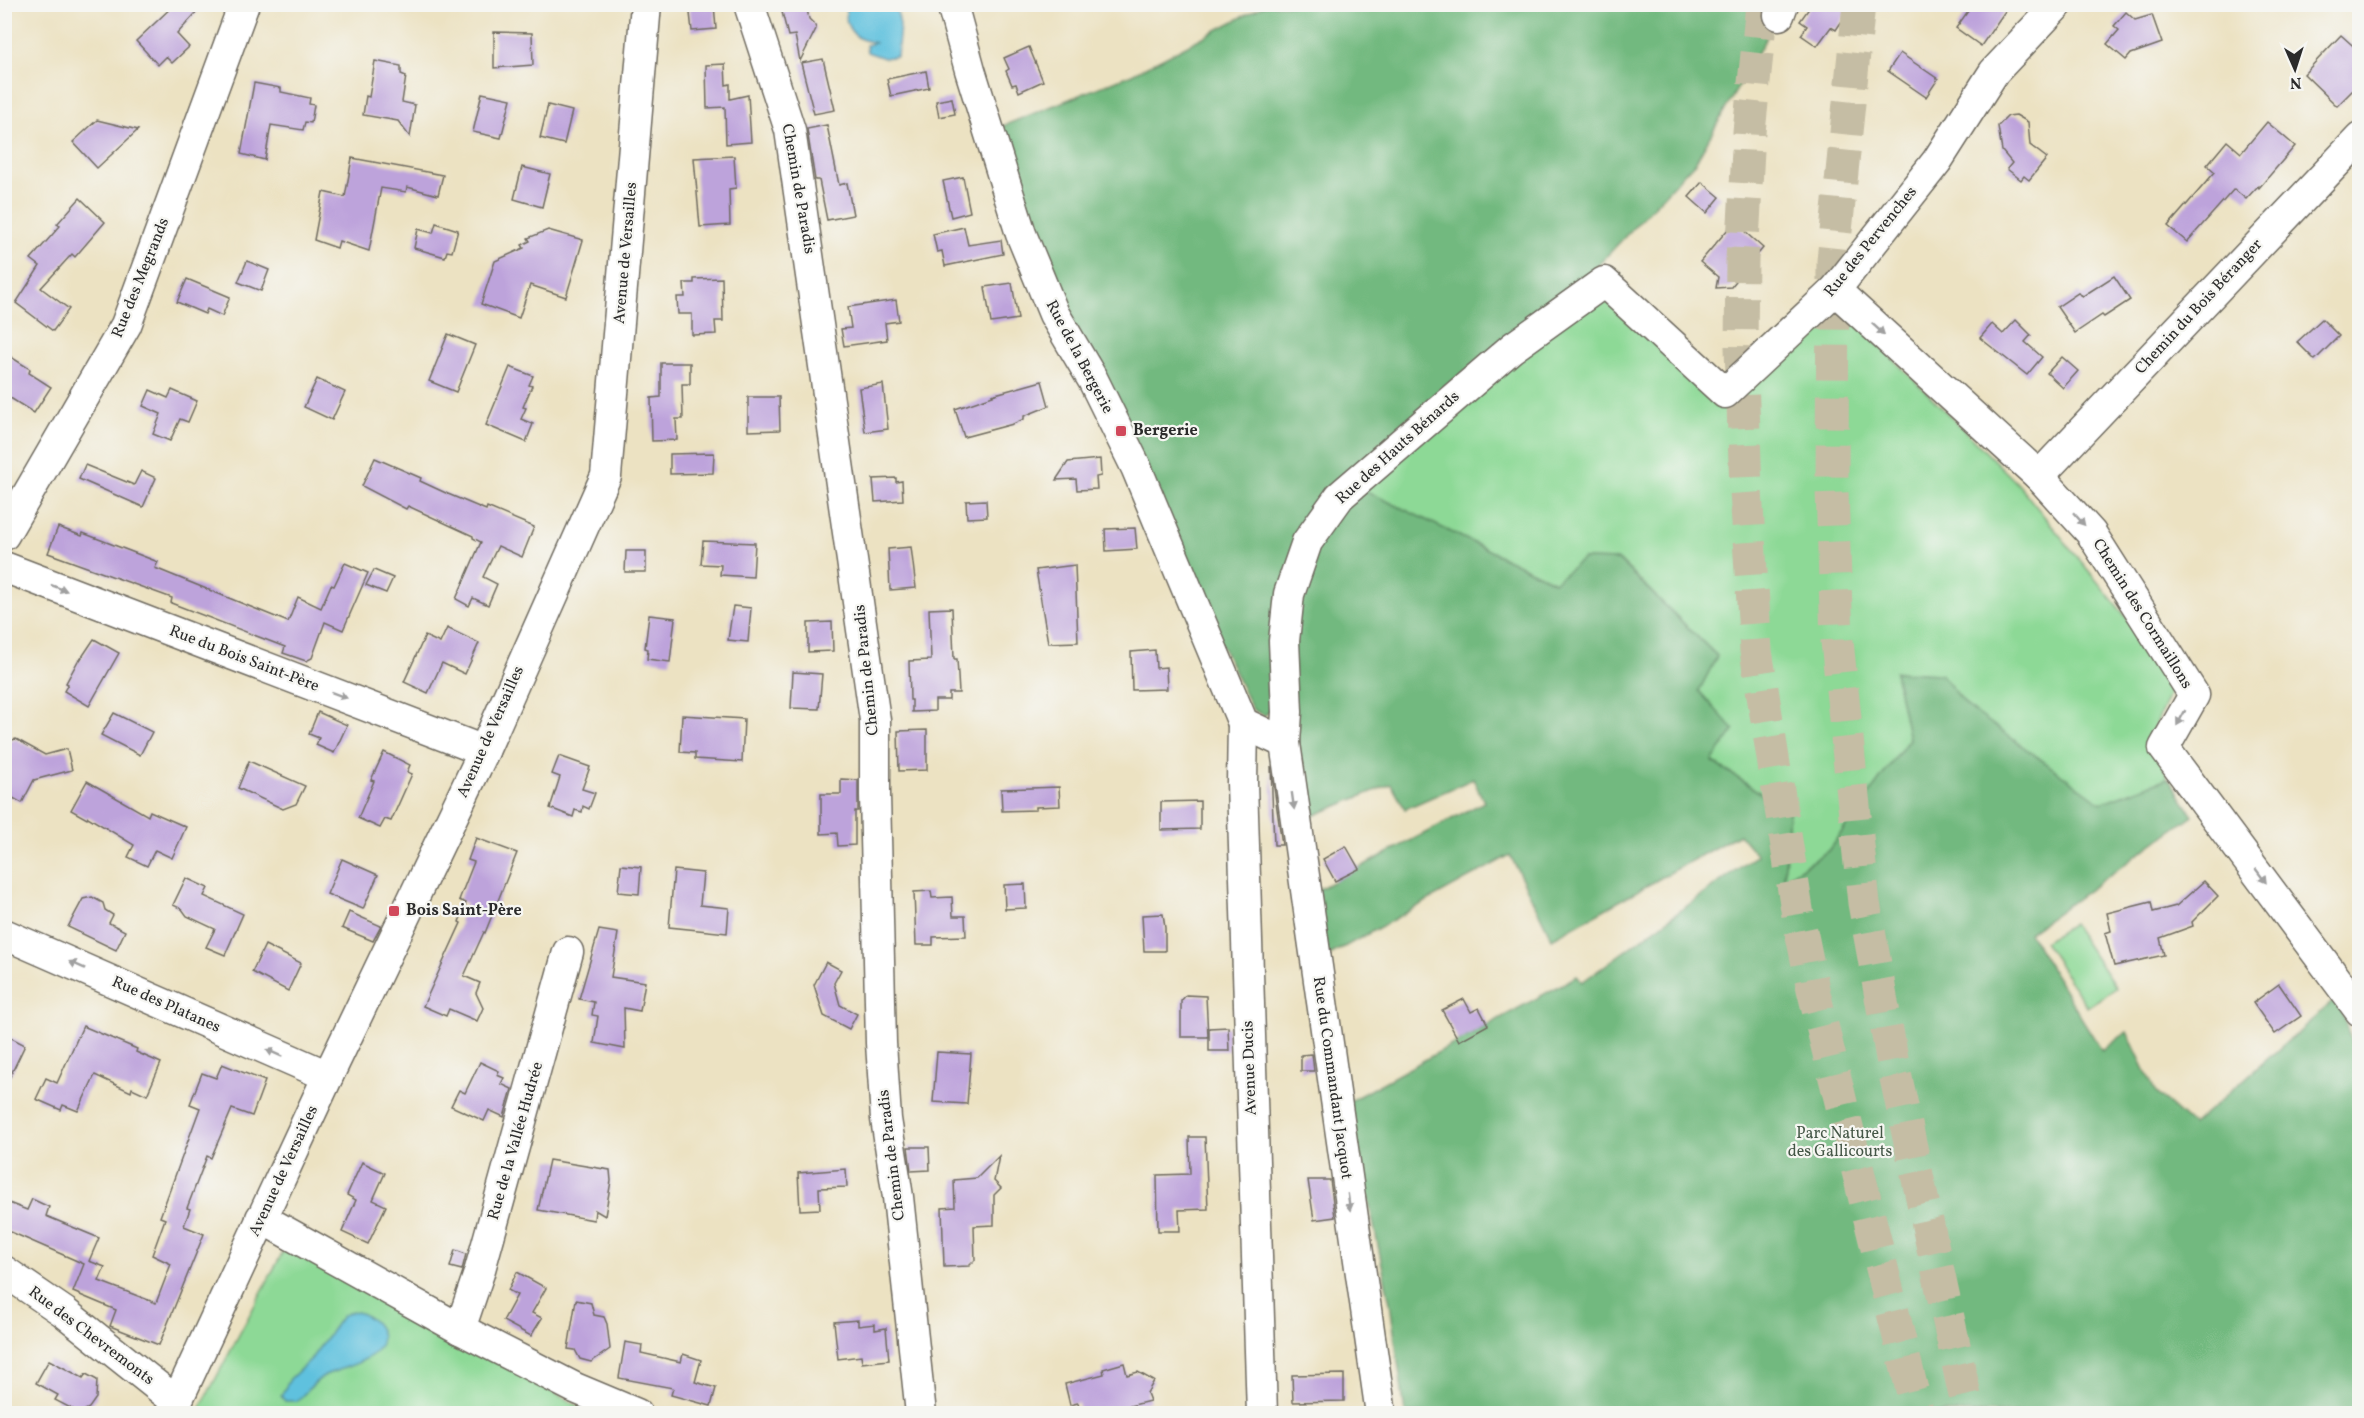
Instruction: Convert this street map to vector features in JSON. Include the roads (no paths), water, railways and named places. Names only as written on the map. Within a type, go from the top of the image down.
[{"type":"street","name":"Rue des Megrands","points":[[4,535],[126,325],[244,4]]},
{"type":"street","name":"Avenue de Versailles","points":[[174,1408],[328,1076],[484,751],[606,476],[646,4]]},
{"type":"street","name":"Chemin de Paradis","points":[[749,4],[790,130],[875,720],[881,1043],[885,1108],[898,1197],[921,1413]]},
{"type":"street","name":"Rue de la Bergerie","points":[[952,4],[1020,234],[1054,314],[1093,380],[1136,467],[1243,723]]},
{"type":"street","name":"Rue des Pervenches","points":[[1604,282],[1725,393],[1835,290],[1937,161],[1994,72],[2058,4]]},
{"type":"street","name":"Chemin du Bois Béranger","points":[[2039,476],[2360,138]]},
{"type":"street","name":"Rue des Hauts Bénards","points":[[1285,743],[1287,712],[1284,641],[1288,594],[1307,542],[1340,496],[1512,348],[1604,282]]},
{"type":"street","name":"Chemin des Cormaillons","points":[[1835,290],[2039,476],[2091,533],[2194,695],[2164,748],[2360,1011]]},
{"type":"street","name":"Rue du Bois Saint-Père","points":[[4,567],[484,751]]},
{"type":"street","points":[[1243,723],[1285,743]]},
{"type":"street","name":"Avenue Ducis","points":[[1243,723],[1243,818],[1262,1413]]},
{"type":"street","name":"Rue du Commandant Jacquot","points":[[1285,743],[1380,1413]]},
{"type":"street","name":"Rue des Platanes","points":[[4,934],[328,1076]]},
{"type":"street","name":"Rue de la Vallée Hudrée","points":[[460,1329],[479,1273],[568,952]]},
{"type":"street","points":[[261,1218],[460,1329],[574,1388],[637,1413]]},
{"type":"street","name":"Rue des Chevremonts","points":[[4,1271],[64,1312],[174,1408]]},
{"type":"water","points":[[847,5],[896,5],[900,25],[897,56],[884,58],[867,52],[866,45],[875,43],[861,39],[850,29],[846,20]]},
{"type":"water","points":[[352,1311],[367,1316],[378,1327],[382,1340],[379,1347],[363,1361],[325,1375],[297,1401],[285,1401],[281,1396],[290,1379],[311,1359],[342,1316]]},
{"type":"tunnel","points":[[1762,4],[1749,132],[1742,260],[1741,347],[1746,491],[1756,651],[1798,916],[1813,989],[1918,1414]]},
{"type":"tunnel","points":[[1859,4],[1833,261],[1832,489],[1837,641],[1864,903],[1894,1069],[1969,1414]]},
{"type":"place","name":"Bergerie","points":[[1121,431]]},
{"type":"place","name":"Bois Saint-Père","points":[[394,911]]},
{"type":"park label","name":"Parc Naturel des Gallicourts","points":[[1840,1143]]}]
